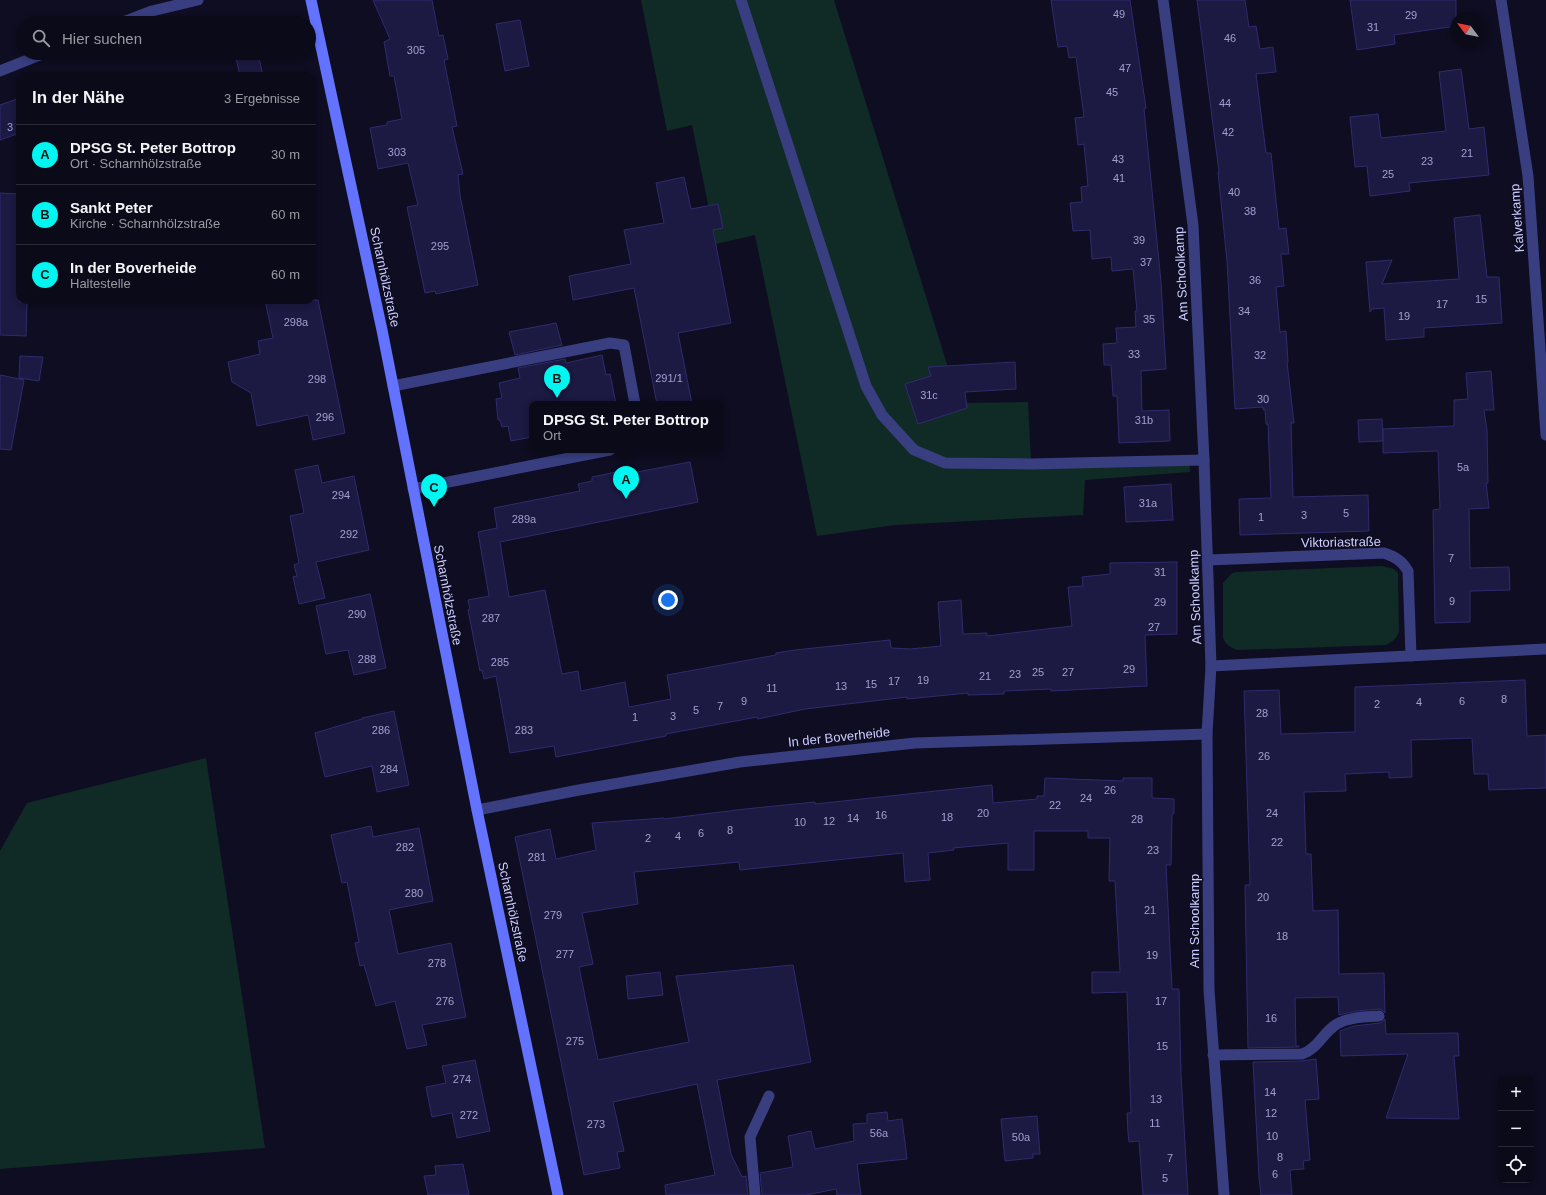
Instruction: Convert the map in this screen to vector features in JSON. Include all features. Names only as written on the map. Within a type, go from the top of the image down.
[{"type":"main road","name":"Scharnhölzstraße","points":[[311,0],[314,16]]},
{"type":"main road","name":"Scharnhölzstraße","points":[[316,23],[380,322],[477,810],[558,1195]]},
{"type":"street","points":[[139,16],[152,11],[198,0]]},
{"type":"street","points":[[741,0],[866,386],[882,415],[914,450],[944,463],[1030,464],[1204,460]]},
{"type":"street","name":"Am Schoolkamp","points":[[1163,0],[1192,225],[1204,460],[1211,666],[1207,734],[1209,990],[1224,1195]]},
{"type":"street","name":"Kalverkamp","points":[[1501,0],[1528,176],[1546,435]]},
{"type":"street","points":[[0,71],[28,60]]},
{"type":"street","points":[[393,386],[610,343],[624,345],[634,401]]},
{"type":"street","points":[[413,489],[595,453]]},
{"type":"street","name":"Viktoriastraße","points":[[1208,560],[1384,553],[1395,557],[1403,563],[1408,571],[1411,656]]},
{"type":"street","points":[[1211,666],[1546,649]]},
{"type":"street","name":"In der Boverheide","points":[[477,810],[579,790],[740,762],[915,743],[1207,734]]},
{"type":"street","points":[[1213,1055],[1302,1054],[1310,1051],[1336,1024],[1354,1018],[1379,1016]]},
{"type":"street","points":[[754,1195],[750,1137],[769,1096]]},
{"type":"green space","points":[[641,0],[834,0],[959,403],[1028,402],[1031,462],[1189,456],[1190,472],[1085,480],[1083,515],[895,525],[817,536],[755,235],[716,244],[692,125],[667,131]]},
{"type":"green space","points":[[1382,566],[1394,569],[1398,573],[1399,630],[1395,639],[1386,645],[1237,650],[1228,646],[1223,638],[1223,583],[1232,573]]},
{"type":"green space","points":[[206,758],[265,1148],[0,1169],[0,851],[27,803]]},
{"type":"building","points":[[373,0],[432,0],[439,36],[443,35],[448,59],[444,60],[457,126],[452,127],[463,174],[458,175],[460,195],[478,285],[436,294],[435,291],[425,293],[407,207],[418,205],[408,163],[378,169],[370,128],[387,125],[387,122],[402,119],[394,76],[390,76],[384,42],[390,39]]},
{"type":"building","points":[[1051,0],[1130,0],[1146,108],[1144,109],[1161,282],[1166,369],[1141,371],[1142,411],[1169,410],[1170,441],[1119,443],[1117,396],[1113,396],[1111,365],[1104,365],[1103,344],[1117,343],[1116,328],[1136,327],[1135,311],[1137,311],[1133,269],[1112,271],[1111,257],[1092,259],[1090,230],[1073,231],[1070,203],[1082,202],[1081,187],[1088,186],[1084,144],[1078,145],[1075,118],[1084,117],[1076,57],[1069,58],[1067,46],[1058,47]]},
{"type":"building","points":[[1197,0],[1245,0],[1249,27],[1256,26],[1260,49],[1273,47],[1276,72],[1256,74],[1266,153],[1271,153],[1279,229],[1286,228],[1289,254],[1281,254],[1284,286],[1276,287],[1280,332],[1286,331],[1287,362],[1294,423],[1291,423],[1293,497],[1368,495],[1369,531],[1240,535],[1239,499],[1271,498],[1268,424],[1266,424],[1265,409],[1263,410],[1263,407],[1235,409],[1227,261],[1219,172]]},
{"type":"building","points":[[1350,0],[1456,0],[1456,12],[1450,12],[1450,27],[1394,35],[1395,44],[1357,50]]},
{"type":"building","points":[[520,20],[529,66],[505,71],[496,24]]},
{"type":"building","points":[[237,60],[260,60],[262,72],[239,72]]},
{"type":"building","points":[[1461,69],[1469,129],[1484,127],[1489,175],[1409,183],[1410,191],[1370,196],[1367,166],[1355,167],[1350,117],[1378,114],[1381,138],[1446,131],[1439,72]]},
{"type":"building","points":[[16,99],[16,134],[0,140],[0,105]]},
{"type":"building","points":[[684,177],[691,209],[718,204],[723,228],[713,230],[731,323],[678,333],[691,401],[656,401],[634,288],[573,300],[569,276],[631,264],[624,230],[664,223],[656,183]]},
{"type":"building","points":[[0,193],[16,194],[16,304],[27,304],[26,336],[0,335]]},
{"type":"building","points":[[1480,215],[1487,277],[1499,277],[1502,323],[1424,328],[1424,337],[1386,340],[1384,308],[1372,309],[1370,312],[1366,262],[1392,260],[1382,284],[1459,279],[1454,218]]},
{"type":"building","points":[[316,300],[318,300],[345,433],[313,440],[308,415],[257,426],[251,393],[232,382],[228,362],[260,354],[258,341],[273,338],[266,304],[316,304]]},
{"type":"building","points":[[556,323],[562,345],[515,355],[509,332]]},
{"type":"building","points":[[602,355],[606,375],[610,374],[615,401],[529,401],[529,438],[511,441],[508,426],[502,427],[500,420],[498,420],[496,399],[502,398],[499,383],[520,378],[518,368],[565,359],[566,363]]},
{"type":"building","points":[[20,356],[43,357],[39,381],[19,378]]},
{"type":"building","points":[[1015,362],[1016,389],[965,392],[967,408],[918,424],[905,384],[931,376],[928,367]]},
{"type":"building","points":[[1491,371],[1494,410],[1484,410],[1487,430],[1488,483],[1486,483],[1489,508],[1469,509],[1470,568],[1509,567],[1510,590],[1470,591],[1470,622],[1435,623],[1433,510],[1440,509],[1438,451],[1383,453],[1383,429],[1454,426],[1454,400],[1468,399],[1466,373]]},
{"type":"building","points":[[0,375],[24,380],[11,450],[0,449]]},
{"type":"building","points":[[1382,419],[1383,441],[1359,442],[1358,420]]},
{"type":"building","points":[[690,462],[698,502],[500,542],[509,597],[545,590],[562,674],[578,671],[581,691],[625,682],[629,707],[671,699],[667,675],[776,655],[776,653],[890,640],[891,648],[910,649],[941,646],[938,602],[961,600],[963,634],[987,633],[987,636],[1072,626],[1068,587],[1083,586],[1082,577],[1110,574],[1110,563],[1177,562],[1177,634],[1145,635],[1147,686],[1051,691],[1051,689],[1004,691],[1004,694],[968,695],[968,693],[907,699],[907,697],[805,709],[758,719],[757,717],[556,757],[554,746],[510,753],[496,676],[484,679],[482,670],[480,671],[468,610],[470,609],[468,600],[489,596],[478,532],[497,528],[494,508],[580,491],[578,484],[592,481],[592,477],[631,469],[632,473]]},
{"type":"building","points":[[318,465],[322,483],[354,476],[369,550],[316,562],[325,598],[299,604],[293,577],[297,576],[294,565],[299,563],[290,516],[304,513],[295,470]]},
{"type":"building","points":[[1171,484],[1173,520],[1126,522],[1124,487]]},
{"type":"building","points":[[370,594],[386,668],[354,675],[348,650],[326,654],[316,606]]},
{"type":"building","points":[[1525,680],[1527,736],[1546,735],[1546,788],[1489,790],[1488,774],[1474,774],[1472,738],[1411,740],[1412,777],[1389,778],[1389,772],[1345,774],[1346,791],[1304,792],[1306,854],[1311,854],[1313,911],[1338,910],[1339,974],[1384,973],[1385,1013],[1379,1009],[1356,1011],[1339,1015],[1338,997],[1295,998],[1296,1046],[1299,1047],[1248,1048],[1245,885],[1250,885],[1244,691],[1279,690],[1281,734],[1355,732],[1355,687]]},
{"type":"building","points":[[394,711],[409,785],[377,792],[372,766],[325,777],[315,733],[362,718]]},
{"type":"building","points":[[1045,778],[1123,781],[1123,778],[1152,778],[1152,798],[1174,799],[1174,813],[1172,815],[1171,865],[1166,865],[1172,989],[1179,989],[1181,1075],[1188,1195],[1143,1195],[1139,1141],[1129,1142],[1128,1133],[1127,1113],[1131,1113],[1127,992],[1092,993],[1092,972],[1120,972],[1115,881],[1109,881],[1110,838],[1088,838],[1088,831],[1034,831],[1034,870],[1008,870],[1008,843],[953,848],[954,850],[928,853],[930,880],[905,882],[903,853],[740,870],[739,862],[634,872],[638,904],[582,913],[593,964],[579,967],[598,1060],[689,1042],[676,976],[793,965],[811,1062],[717,1080],[731,1154],[742,1177],[746,1176],[748,1195],[666,1195],[665,1185],[715,1175],[697,1084],[613,1102],[624,1151],[617,1152],[620,1168],[584,1175],[515,837],[550,829],[556,859],[596,850],[592,823],[664,819],[745,809],[815,802],[815,804],[992,785],[993,803],[1037,799],[1037,796],[1044,796]]},
{"type":"building","points":[[371,826],[373,837],[419,828],[433,901],[389,910],[398,954],[451,943],[466,1017],[422,1025],[427,1045],[407,1049],[395,1001],[376,1006],[364,965],[360,966],[355,943],[359,942],[347,882],[342,883],[331,835]]},
{"type":"building","points":[[660,972],[663,995],[628,999],[626,976]]},
{"type":"building","points":[[1385,1019],[1386,1034],[1458,1033],[1459,1056],[1454,1056],[1459,1119],[1386,1118],[1408,1054],[1341,1056],[1340,1031],[1354,1026],[1380,1023]]},
{"type":"building","points":[[1316,1059],[1319,1099],[1305,1100],[1310,1160],[1303,1161],[1304,1169],[1290,1170],[1292,1195],[1261,1195],[1253,1062],[1302,1061]]},
{"type":"building","points":[[475,1060],[490,1131],[457,1138],[452,1113],[432,1117],[426,1087],[446,1083],[442,1066]]},
{"type":"building","points":[[887,1112],[888,1121],[902,1119],[907,1159],[857,1164],[861,1195],[837,1195],[836,1189],[806,1195],[762,1195],[760,1173],[793,1167],[788,1136],[811,1131],[815,1149],[854,1141],[853,1124],[867,1123],[867,1114]]},
{"type":"building","points":[[1037,1116],[1040,1154],[1033,1154],[1033,1158],[1005,1161],[1001,1119]]},
{"type":"building","points":[[463,1164],[469,1195],[428,1195],[424,1176],[436,1175],[435,1166]]},
{"type":"place","name":"Sankt Peter","points":[[557,398]]},
{"type":"place","name":"DPSG St. Peter Bottrop","points":[[626,499]]},
{"type":"place","name":"In der Boverheide","points":[[434,507]]}]
